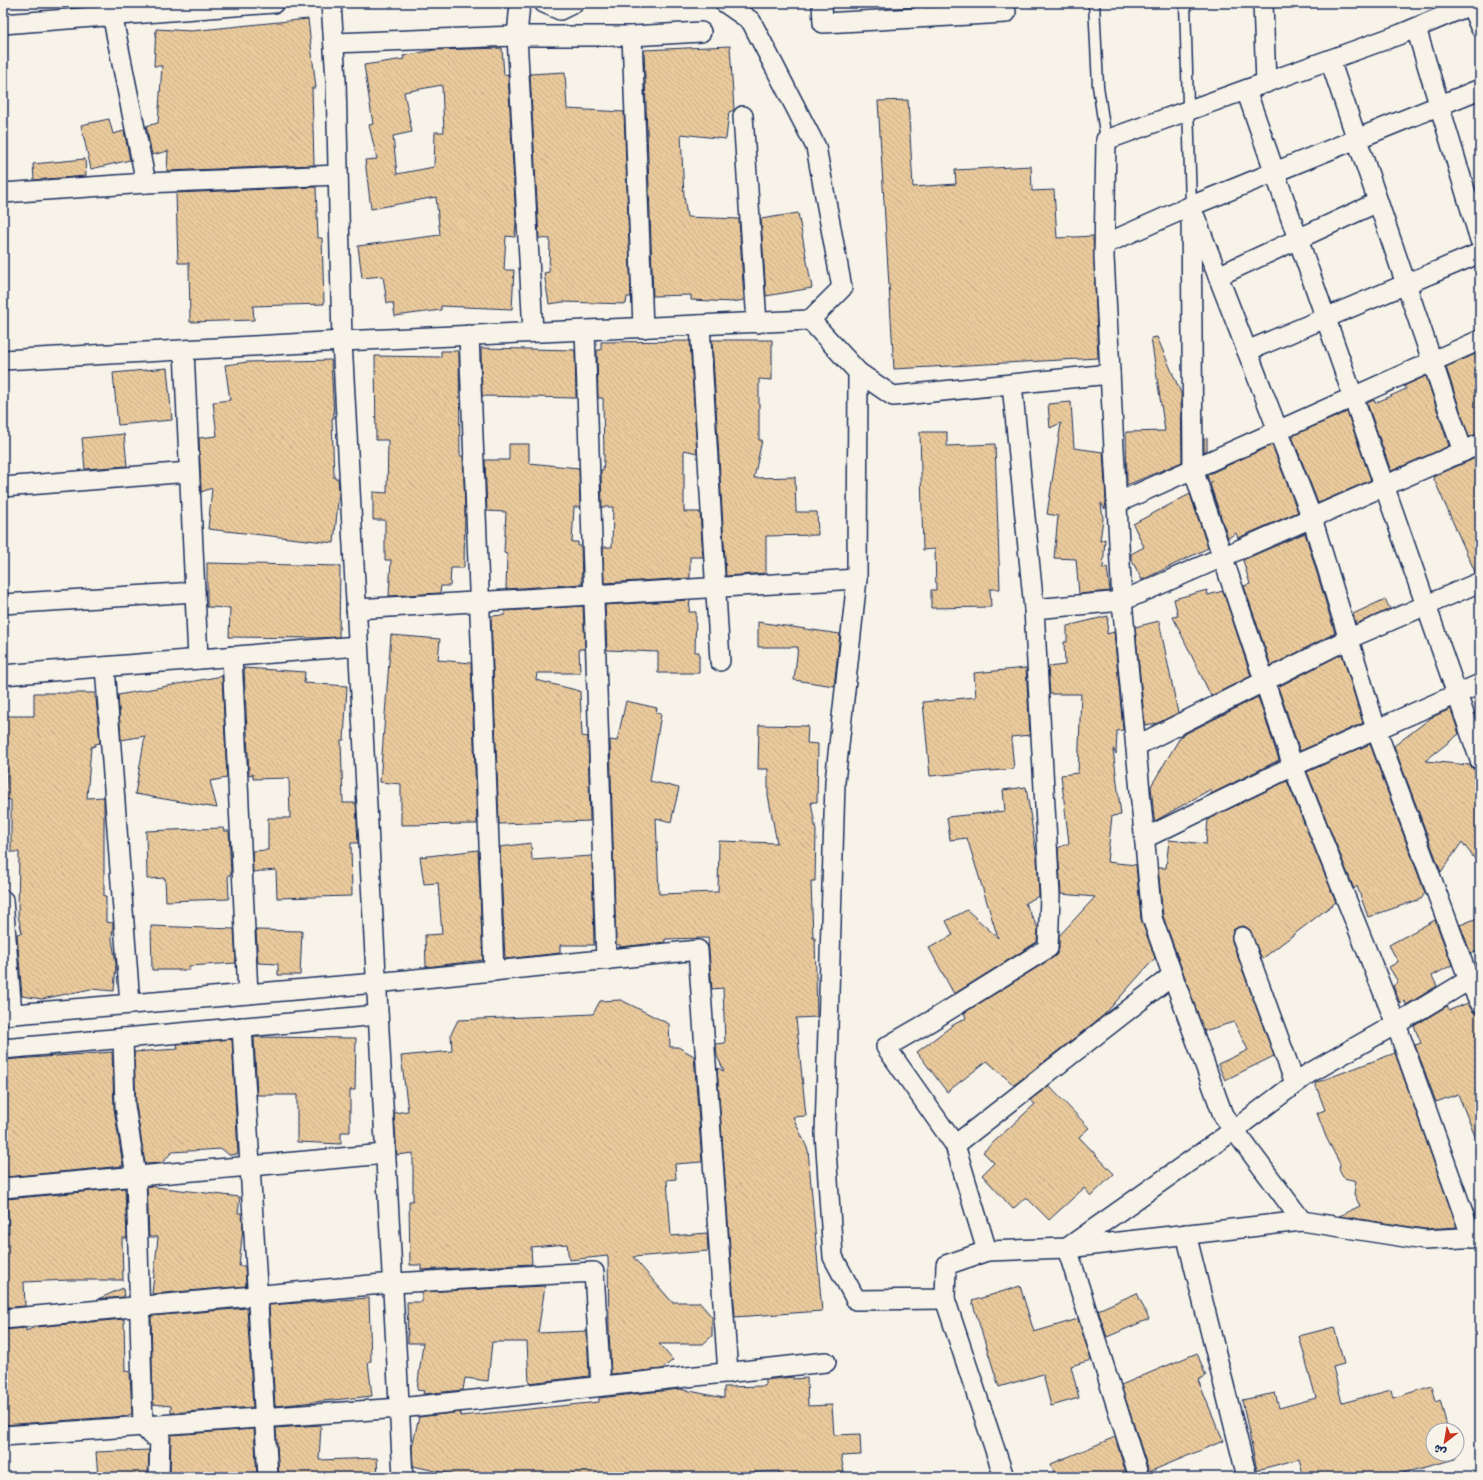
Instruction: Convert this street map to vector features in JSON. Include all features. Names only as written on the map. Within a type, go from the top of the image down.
[{"type":"street","points":[[3,24],[110,9],[274,3]]},
{"type":"street","points":[[331,3],[334,43],[342,341],[403,1477]]},
{"type":"street","points":[[520,3],[517,36],[533,332]]},
{"type":"street","points":[[544,3],[560,10],[574,3]]},
{"type":"street","points":[[3,360],[342,341],[810,320],[842,288],[816,147],[751,21],[725,3]]},
{"type":"street","points":[[822,3],[823,23],[920,10],[1006,13],[1005,3]]},
{"type":"street","points":[[1263,3],[1266,83]]},
{"type":"street","points":[[1302,1221],[1223,1115],[1152,918],[1122,602],[1105,244],[1106,140],[1416,28],[1439,10],[1473,4],[1480,27]]},
{"type":"street","points":[[110,9],[146,183]]},
{"type":"street","points":[[1416,28],[1480,240]]},
{"type":"street","points":[[334,43],[517,36],[632,36],[701,32]]},
{"type":"street","points":[[632,36],[643,328]]},
{"type":"street","points":[[1330,60],[1463,452]]},
{"type":"street","points":[[1105,244],[1191,206],[1480,89]]},
{"type":"street","points":[[1246,90],[1480,760]]},
{"type":"street","points":[[743,116],[757,323]]},
{"type":"street","points":[[3,194],[146,183],[338,175]]},
{"type":"street","points":[[1218,276],[1378,202]]},
{"type":"street","points":[[1191,206],[1312,518],[1350,638],[1376,729],[1474,979],[1480,1003]]},
{"type":"street","points":[[1004,1477],[946,1299],[946,1266],[987,1251],[1067,1248],[1302,1221],[1424,1240],[1476,1238],[1396,1024],[1293,766],[1193,469],[1191,206]]},
{"type":"street","points":[[1247,351],[1480,253]]},
{"type":"street","points":[[810,320],[858,372],[893,396],[1110,374]]},
{"type":"street","points":[[700,325],[720,661]]},
{"type":"street","points":[[585,330],[606,960]]},
{"type":"street","points":[[469,335],[494,971]]},
{"type":"street","points":[[1117,504],[1480,340]]},
{"type":"street","points":[[184,350],[198,659]]},
{"type":"street","points":[[858,372],[857,579],[834,782],[825,1134],[833,1257],[856,1300],[946,1299]]},
{"type":"street","points":[[987,1251],[955,1145],[886,1047],[931,1021],[1048,948],[1050,896],[1034,609],[1012,384]]},
{"type":"street","points":[[1034,609],[1122,602],[1480,444]]},
{"type":"street","points":[[3,487],[189,472]]},
{"type":"street","points":[[356,609],[857,579]]},
{"type":"street","points":[[1136,746],[1350,638],[1480,582]]},
{"type":"street","points":[[3,604],[195,592]]},
{"type":"street","points":[[3,675],[358,646]]},
{"type":"street","points":[[232,656],[248,994]]},
{"type":"street","points":[[105,667],[130,1004]]},
{"type":"street","points":[[1145,838],[1293,766],[1480,684]]},
{"type":"street","points":[[3,900],[7,1014],[376,983],[698,950],[728,1373]]},
{"type":"street","points":[[1242,938],[1296,1083]]},
{"type":"street","points":[[955,1145],[1172,975]]},
{"type":"street","points":[[1067,1248],[1234,1130],[1308,1074],[1474,979]]},
{"type":"street","points":[[3,1049],[378,1015]]},
{"type":"street","points":[[242,1027],[268,1477]]},
{"type":"street","points":[[123,1038],[125,1106],[136,1176],[143,1426],[151,1435],[160,1434],[159,1477]]},
{"type":"street","points":[[3,1188],[385,1154]]},
{"type":"street","points":[[1186,1234],[1247,1477]]},
{"type":"street","points":[[1067,1248],[1139,1477]]},
{"type":"street","points":[[3,1319],[393,1283],[594,1272],[601,1386]]},
{"type":"street","points":[[3,1436],[400,1408],[826,1362]]},
{"type":"lane","points":[[1094,3],[1098,86],[1106,140]]},
{"type":"lane","points":[[1185,3],[1191,206]]},
{"type":"building","points":[[308,19],[316,88],[312,88],[314,165],[167,171],[168,151],[152,155],[146,126],[158,123],[162,66],[154,66],[156,29],[191,31]]},
{"type":"building","points":[[730,46],[734,110],[729,112],[726,139],[681,134],[684,196],[687,217],[739,219],[744,300],[733,302],[691,300],[691,295],[653,296],[644,50]]},
{"type":"building","points":[[502,48],[504,75],[508,74],[516,221],[515,237],[506,236],[504,270],[514,270],[512,309],[441,306],[441,310],[395,316],[393,303],[387,303],[383,276],[362,278],[358,246],[440,235],[436,197],[371,209],[365,160],[377,159],[369,125],[373,124],[364,65],[404,59],[403,56],[434,50]],"holes":[[[442,85],[444,132],[435,132],[434,167],[397,174],[393,136],[412,132],[404,92]]]},
{"type":"building","points":[[565,72],[567,109],[624,112],[631,297],[627,297],[626,304],[563,302],[549,304],[544,273],[549,272],[550,239],[539,238],[530,74]]},
{"type":"building","points":[[908,100],[913,187],[956,184],[955,170],[1031,166],[1032,191],[1054,190],[1057,238],[1093,236],[1098,358],[894,369],[878,101]]},
{"type":"building","points":[[109,119],[113,134],[124,131],[130,160],[91,169],[81,125]]},
{"type":"building","points":[[85,159],[86,176],[34,180],[33,164]]},
{"type":"building","points":[[316,187],[318,238],[322,238],[324,304],[253,306],[254,320],[190,322],[189,263],[178,263],[176,193]]},
{"type":"building","points":[[798,213],[812,288],[766,296],[761,219]]},
{"type":"building","points":[[1157,337],[1181,393],[1182,462],[1127,485],[1126,432],[1165,431],[1151,338]]},
{"type":"building","points":[[712,340],[772,340],[772,380],[759,379],[759,440],[762,440],[754,478],[795,477],[796,512],[817,512],[818,535],[766,536],[766,573],[726,576]]},
{"type":"building","points":[[690,341],[697,453],[684,450],[684,512],[700,512],[703,557],[690,557],[690,578],[604,583],[603,547],[612,547],[613,507],[602,507],[601,470],[603,470],[604,460],[603,398],[598,398],[597,350],[601,350],[601,342]]},
{"type":"building","points":[[481,348],[575,350],[576,398],[482,396]]},
{"type":"building","points":[[441,351],[459,351],[460,456],[463,456],[465,509],[464,568],[451,568],[450,586],[441,586],[440,593],[389,596],[391,560],[385,560],[385,520],[373,520],[373,492],[387,493],[388,440],[376,440],[375,356],[441,357]]},
{"type":"building","points":[[1480,352],[1480,433],[1469,437],[1446,367]]},
{"type":"building","points":[[331,360],[334,418],[332,418],[334,478],[338,478],[339,492],[334,543],[208,529],[212,488],[201,492],[199,438],[217,436],[213,402],[230,400],[225,365],[248,362]]},
{"type":"building","points":[[167,368],[172,420],[118,425],[113,373]]},
{"type":"building","points":[[1426,376],[1449,446],[1391,471],[1367,403],[1374,400],[1375,403],[1406,389],[1404,386]]},
{"type":"building","points":[[1071,402],[1074,448],[1103,452],[1106,501],[1105,509],[1101,503],[1103,519],[1100,541],[1105,539],[1103,569],[1107,567],[1110,591],[1079,594],[1076,559],[1054,558],[1058,516],[1047,514],[1061,423],[1050,428],[1048,404]]},
{"type":"building","points":[[1347,412],[1371,480],[1318,503],[1292,436]]},
{"type":"building","points":[[920,432],[947,432],[947,446],[995,444],[1000,589],[990,589],[991,607],[931,608],[931,590],[936,590],[935,549],[923,550]]},
{"type":"building","points":[[124,434],[127,466],[85,469],[82,438]]},
{"type":"building","points":[[1207,438],[1207,450],[1204,452],[1204,439]]},
{"type":"building","points":[[509,444],[529,444],[529,463],[579,468],[580,507],[574,507],[572,542],[578,542],[578,546],[581,546],[582,584],[506,589],[507,554],[504,553],[506,512],[487,511],[485,460],[509,460]]},
{"type":"building","points":[[1272,445],[1298,512],[1238,538],[1236,533],[1228,538],[1210,484],[1213,482],[1209,482],[1207,475]]},
{"type":"building","points":[[1480,456],[1480,571],[1475,572],[1433,477]]},
{"type":"building","points":[[1190,494],[1208,548],[1142,580],[1131,559],[1131,554],[1144,547],[1133,524]]},
{"type":"building","points":[[1305,533],[1335,633],[1271,666],[1244,586],[1250,584],[1243,560]]},
{"type":"building","points":[[207,563],[340,566],[339,637],[229,637],[230,608],[207,607]]},
{"type":"building","points":[[1207,590],[1208,595],[1223,591],[1251,676],[1211,696],[1173,617],[1178,616],[1174,599]]},
{"type":"building","points":[[1385,599],[1390,609],[1356,624],[1353,614]]},
{"type":"building","points":[[690,600],[689,612],[696,612],[695,652],[699,652],[699,673],[658,673],[658,652],[607,650],[605,605]]},
{"type":"building","points":[[583,606],[585,649],[579,649],[580,673],[537,673],[536,680],[580,691],[582,736],[588,737],[590,821],[499,824],[491,616],[505,615],[505,611]]},
{"type":"building","points":[[1108,616],[1107,634],[1114,632],[1123,730],[1117,731],[1116,754],[1113,749],[1121,815],[1112,816],[1107,862],[1136,865],[1141,919],[1155,958],[1104,1015],[1014,1085],[987,1061],[947,1092],[917,1052],[953,1025],[966,1018],[964,1013],[1054,957],[1059,949],[1059,936],[1095,897],[1061,894],[1058,848],[1069,843],[1061,775],[1078,773],[1081,694],[1050,694],[1048,667],[1065,665],[1064,642],[1067,642],[1067,626]]},
{"type":"building","points":[[1159,621],[1178,713],[1158,723],[1145,725],[1135,627]]},
{"type":"building","points":[[758,622],[840,634],[834,686],[794,680],[798,647],[758,647]]},
{"type":"building","points":[[391,635],[440,639],[438,660],[471,663],[477,824],[401,825],[401,784],[380,782]]},
{"type":"building","points":[[1342,654],[1363,723],[1300,751],[1278,687]]},
{"type":"building","points":[[244,668],[305,672],[304,683],[347,686],[344,740],[341,740],[343,803],[356,803],[358,843],[351,843],[352,896],[277,898],[276,870],[253,872],[252,851],[268,850],[268,818],[290,818],[289,778],[253,779],[253,774],[249,775]]},
{"type":"building","points":[[1026,668],[1030,735],[1011,737],[1014,769],[930,776],[923,702],[976,697],[974,673]]},
{"type":"building","points":[[222,676],[227,778],[210,781],[217,808],[135,794],[145,736],[121,740],[118,695]]},
{"type":"building","points":[[34,693],[95,693],[100,743],[91,747],[87,798],[104,797],[104,896],[106,896],[106,922],[113,923],[112,939],[116,964],[114,991],[91,989],[42,999],[22,996],[17,934],[22,933],[18,916],[19,852],[11,852],[11,800],[5,799],[7,769],[3,769],[3,716],[34,716]]},
{"type":"building","points":[[1258,697],[1279,760],[1211,794],[1211,789],[1155,821],[1151,786],[1181,736]]},
{"type":"building","points":[[626,701],[657,708],[656,713],[661,714],[650,781],[679,788],[671,822],[656,818],[659,894],[718,892],[719,841],[777,843],[768,795],[768,769],[758,769],[759,725],[808,726],[807,743],[818,744],[817,802],[811,802],[816,831],[815,881],[811,881],[813,938],[815,938],[817,1017],[796,1018],[806,1116],[793,1117],[808,1150],[822,1311],[735,1317],[717,1068],[724,1071],[717,1056],[716,1044],[725,1043],[723,988],[712,989],[708,938],[665,939],[665,942],[620,947],[620,945],[616,945],[610,740],[617,741]]},
{"type":"building","points":[[1451,709],[1459,734],[1425,761],[1470,765],[1473,769],[1480,771],[1480,866],[1462,842],[1441,872],[1394,746],[1432,717]]},
{"type":"building","points":[[1370,744],[1425,893],[1421,899],[1368,917],[1357,886],[1354,889],[1307,772]]},
{"type":"building","points":[[1287,781],[1336,902],[1262,959],[1249,929],[1244,926],[1233,930],[1232,941],[1274,1056],[1225,1080],[1218,1064],[1248,1050],[1234,1022],[1204,1031],[1163,916],[1158,868],[1166,868],[1169,840],[1206,844],[1208,819]]},
{"type":"building","points":[[1026,787],[1037,858],[1039,896],[1025,903],[1038,928],[1037,942],[954,994],[929,948],[953,935],[946,921],[967,910],[998,938],[967,838],[950,840],[947,817],[1005,811],[1003,790]]},
{"type":"building","points":[[223,828],[224,831],[229,831],[231,875],[228,875],[229,899],[166,901],[165,878],[147,879],[146,831]]},
{"type":"building","points":[[531,843],[532,860],[592,856],[594,945],[560,945],[560,953],[505,959],[500,847]]},
{"type":"building","points":[[478,850],[483,960],[426,967],[425,935],[442,934],[438,883],[424,884],[420,857]]},
{"type":"building","points":[[1480,917],[1480,949],[1471,954],[1460,925]]},
{"type":"building","points":[[1435,920],[1452,965],[1432,976],[1437,986],[1406,1005],[1405,1001],[1400,1003],[1393,986],[1398,982],[1389,967],[1398,962],[1389,945]]},
{"type":"building","points":[[151,926],[234,929],[236,963],[189,966],[189,970],[152,970]]},
{"type":"building","points":[[256,930],[302,931],[300,975],[278,975],[278,964],[258,963]]},
{"type":"building","points":[[621,1000],[669,1024],[670,1047],[678,1047],[694,1056],[702,1162],[675,1164],[676,1179],[667,1180],[671,1236],[707,1233],[708,1251],[633,1257],[672,1302],[699,1302],[712,1317],[712,1336],[703,1344],[659,1344],[673,1360],[662,1369],[611,1374],[608,1256],[569,1260],[567,1244],[531,1247],[532,1264],[421,1270],[421,1265],[410,1265],[409,1201],[413,1201],[413,1153],[397,1155],[394,1113],[408,1111],[401,1056],[452,1051],[451,1034],[458,1020],[593,1014],[600,1001]]},
{"type":"building","points":[[1468,1003],[1473,1012],[1480,1014],[1479,1146],[1458,1094],[1436,1102],[1415,1045],[1421,1043],[1414,1026],[1447,1006],[1450,1010]]},
{"type":"building","points":[[254,1037],[356,1038],[355,1090],[350,1090],[350,1132],[341,1132],[341,1144],[297,1142],[297,1095],[257,1095]]},
{"type":"building","points":[[232,1039],[238,1154],[229,1155],[222,1149],[172,1152],[162,1163],[145,1164],[136,1105],[134,1052],[178,1049],[177,1044]]},
{"type":"building","points":[[112,1052],[114,1108],[123,1166],[6,1177],[6,1168],[3,1168],[3,1060]]},
{"type":"building","points":[[1395,1053],[1457,1227],[1425,1229],[1339,1216],[1360,1206],[1354,1194],[1356,1181],[1344,1178],[1339,1169],[1340,1164],[1326,1137],[1317,1113],[1325,1110],[1315,1083]]},
{"type":"building","points":[[1049,1086],[1089,1128],[1079,1137],[1114,1174],[1091,1196],[1084,1188],[1049,1220],[1026,1197],[1013,1209],[982,1175],[994,1163],[983,1152],[1035,1104],[1030,1100]]},
{"type":"building","points":[[147,1186],[240,1197],[238,1213],[242,1213],[243,1227],[239,1266],[245,1266],[246,1286],[152,1294],[158,1237],[149,1237]]},
{"type":"building","points":[[125,1188],[127,1238],[122,1238],[123,1280],[24,1282],[25,1306],[3,1308],[3,1233],[9,1233],[7,1199]]},
{"type":"building","points":[[545,1286],[538,1333],[587,1331],[589,1376],[529,1383],[527,1342],[492,1342],[488,1381],[465,1378],[463,1390],[423,1394],[424,1391],[417,1390],[423,1343],[408,1343],[407,1302],[422,1302],[422,1292]]},
{"type":"building","points":[[1020,1286],[1034,1332],[1078,1319],[1091,1360],[1071,1366],[1079,1398],[1051,1406],[1043,1374],[999,1387],[972,1301]]},
{"type":"building","points":[[123,1288],[124,1297],[98,1299]]},
{"type":"building","points":[[1137,1293],[1149,1319],[1107,1337],[1098,1310]]},
{"type":"building","points":[[369,1298],[371,1361],[368,1362],[372,1396],[275,1406],[269,1305]]},
{"type":"building","points":[[247,1308],[253,1407],[171,1413],[171,1406],[153,1404],[151,1316]]},
{"type":"building","points":[[124,1319],[125,1371],[130,1372],[132,1414],[126,1416],[3,1425],[3,1330],[26,1328],[26,1331],[35,1327]]},
{"type":"building","points":[[1334,1327],[1344,1364],[1333,1367],[1342,1403],[1391,1390],[1393,1398],[1432,1386],[1436,1402],[1440,1400],[1446,1422],[1425,1422],[1425,1462],[1444,1462],[1387,1477],[1304,1477],[1299,1459],[1257,1470],[1242,1400],[1275,1393],[1279,1408],[1316,1398],[1299,1336]]},
{"type":"building","points":[[1197,1353],[1206,1376],[1198,1380],[1223,1441],[1149,1472],[1121,1385]]},
{"type":"building","points":[[793,1377],[793,1379],[807,1378],[808,1406],[832,1405],[834,1435],[860,1434],[861,1455],[841,1456],[845,1477],[779,1477],[779,1471],[722,1474],[723,1477],[463,1477],[413,1466],[412,1447],[419,1417],[461,1412],[460,1416],[599,1402],[599,1398],[680,1389],[724,1398],[724,1387],[765,1386],[765,1380]]},
{"type":"building","points":[[321,1425],[319,1460],[377,1458],[378,1477],[279,1477],[276,1428]]},
{"type":"building","points":[[254,1429],[257,1477],[170,1477],[171,1435]]},
{"type":"building","points":[[1115,1437],[1127,1477],[1056,1477],[1051,1464]]},
{"type":"building","points":[[149,1450],[148,1477],[98,1477],[96,1452]]}]
